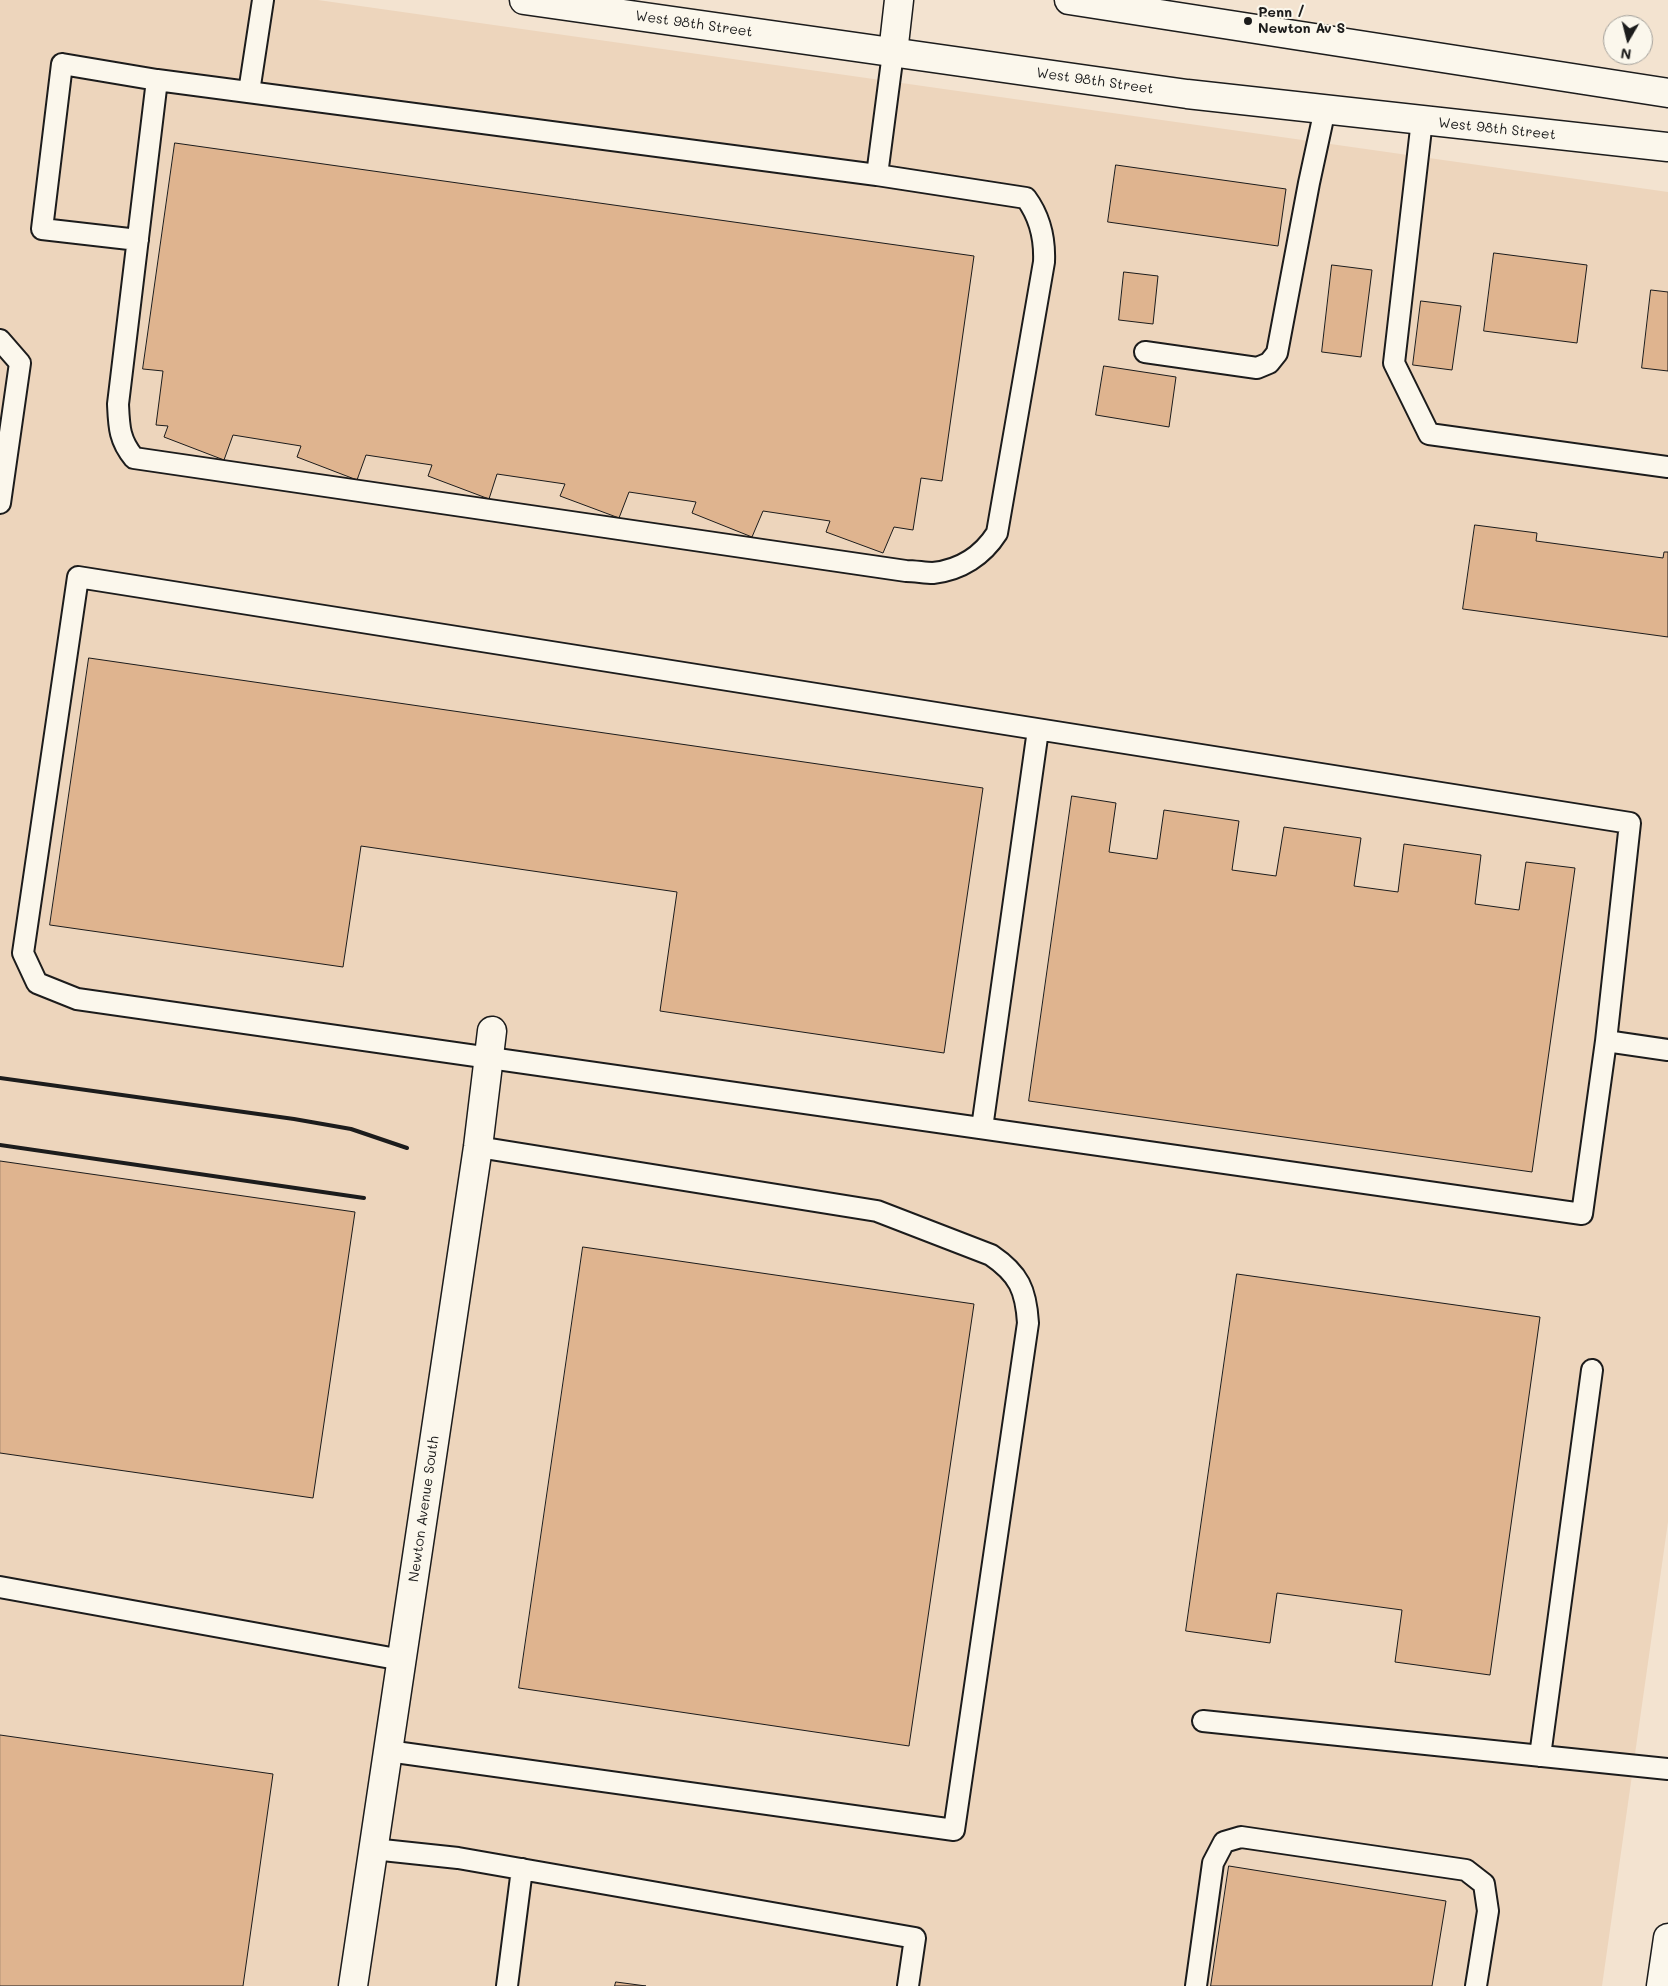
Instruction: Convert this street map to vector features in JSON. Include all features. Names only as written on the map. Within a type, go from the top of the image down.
[{"type":"street","name":"West 98th Street","points":[[524,0],[1187,94],[1660,148]]},
{"type":"street","points":[[893,53],[899,0]]},
{"type":"street","points":[[1069,0],[1668,93]]},
{"type":"street","name":"Newton Avenue South","points":[[353,1986],[478,1147],[491,1043]]},
{"type":"street","points":[[1661,1986],[1668,1938]]},
{"type":"lane","points":[[249,92],[263,0]]},
{"type":"lane","points":[[877,175],[893,53]]},
{"type":"lane","points":[[138,240],[42,229],[62,64],[156,80],[877,175],[1026,198],[1035,211],[1045,248],[1044,262],[997,532],[988,547],[975,558],[954,568],[933,573],[906,571],[134,458],[124,446],[118,404],[138,240],[156,80]]},
{"type":"lane","points":[[1145,352],[1257,368],[1268,363],[1277,353],[1325,109]]},
{"type":"lane","points":[[1422,120],[1394,363],[1429,434],[1668,467]]},
{"type":"lane","points":[[0,340],[20,363],[0,503]]},
{"type":"lane","points":[[78,576],[1630,823],[1606,1041],[1582,1214],[982,1128],[491,1043],[77,999],[37,983],[23,953],[78,576]]},
{"type":"lane","points":[[982,1128],[1038,730]]},
{"type":"lane","points":[[1606,1041],[1668,1050]]},
{"type":"lane","points":[[388,1751],[954,1830],[1028,1323],[1026,1301],[1019,1281],[1007,1266],[991,1255],[877,1210],[478,1147]]},
{"type":"lane","points":[[1540,1756],[1592,1370]]},
{"type":"lane","points":[[0,1587],[402,1660]]},
{"type":"lane","points":[[1203,1720],[1668,1769]]},
{"type":"lane","points":[[1196,1986],[1213,1863],[1224,1842],[1241,1837],[1466,1870],[1484,1884],[1488,1911],[1476,1986]]},
{"type":"lane","points":[[373,1850],[458,1858],[915,1938],[908,1986]]},
{"type":"lane","points":[[507,1986],[522,1869]]},
{"type":"shaded area","points":[[0,0],[318,0],[1668,192],[1668,1522],[1602,1986],[0,1986]]},
{"type":"building","points":[[175,143],[974,256],[942,481],[921,478],[913,530],[894,527],[883,553],[826,532],[830,521],[763,511],[752,537],[692,513],[696,502],[629,492],[619,518],[560,496],[565,484],[497,474],[489,499],[428,476],[432,465],[366,455],[357,480],[297,457],[301,446],[233,435],[224,460],[164,437],[168,426],[156,425],[163,371],[143,369]]},
{"type":"building","points":[[1116,165],[1286,189],[1278,246],[1108,222]]},
{"type":"building","points":[[1494,253],[1587,265],[1577,343],[1484,331]]},
{"type":"building","points":[[1332,265],[1372,270],[1361,357],[1322,352]]},
{"type":"building","points":[[1124,272],[1158,276],[1153,324],[1119,320]]},
{"type":"building","points":[[1651,290],[1668,292],[1668,371],[1642,368]]},
{"type":"building","points":[[1421,301],[1461,306],[1452,370],[1413,365]]},
{"type":"building","points":[[1104,366],[1176,377],[1169,427],[1096,415]]},
{"type":"building","points":[[1475,525],[1537,533],[1536,541],[1663,558],[1664,552],[1668,552],[1668,637],[1463,609]]},
{"type":"building","points":[[89,658],[983,788],[944,1053],[660,1011],[677,892],[361,846],[343,967],[50,925]]},
{"type":"building","points":[[1072,796],[1116,803],[1109,852],[1157,859],[1164,810],[1239,821],[1232,870],[1276,876],[1284,827],[1361,838],[1354,886],[1398,892],[1404,844],[1481,855],[1475,904],[1519,910],[1526,862],[1575,868],[1532,1172],[1029,1101]]},
{"type":"building","points":[[0,1161],[355,1212],[313,1498],[0,1453]]},
{"type":"building","points":[[583,1247],[974,1304],[909,1746],[519,1688]]},
{"type":"building","points":[[1237,1274],[1540,1317],[1490,1675],[1395,1662],[1402,1610],[1277,1593],[1270,1643],[1186,1631]]},
{"type":"building","points":[[0,1735],[273,1774],[243,1986],[0,1986]]},
{"type":"building","points":[[1229,1866],[1446,1901],[1432,1986],[1211,1986]]},
{"type":"building","points":[[616,1982],[646,1986],[615,1986]]},
{"type":"railway","points":[[0,1078],[294,1119],[351,1129],[407,1148]]},
{"type":"railway","points":[[0,1145],[364,1198]]},
{"type":"place","name":"Penn / Newton Av S","points":[[1248,21]]}]
